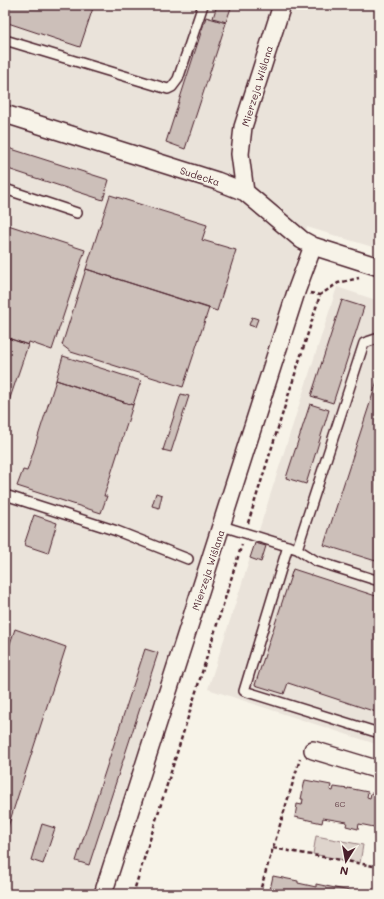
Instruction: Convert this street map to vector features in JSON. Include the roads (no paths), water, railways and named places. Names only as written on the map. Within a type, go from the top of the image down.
[{"type":"street","name":"Mierzeja Wiślana","points":[[245,192],[240,154],[243,127],[282,5]]},
{"type":"street","name":"Sudecka","points":[[5,114],[210,179],[245,192],[302,240],[372,272]]},
{"type":"street","name":"Mierzeja Wiślana","points":[[103,894],[297,290],[313,246]]},
{"type":"street","points":[[307,754],[379,770]]},
{"type":"lane","points":[[5,40],[168,89],[172,87],[178,79],[203,5]]},
{"type":"lane","points":[[5,189],[77,213]]},
{"type":"lane","points":[[297,549],[364,342],[379,338]]},
{"type":"lane","points":[[5,496],[117,531],[188,559]]},
{"type":"lane","points":[[222,526],[297,549],[316,561],[379,581]]},
{"type":"lane","points":[[288,546],[244,691],[379,733]]}]
